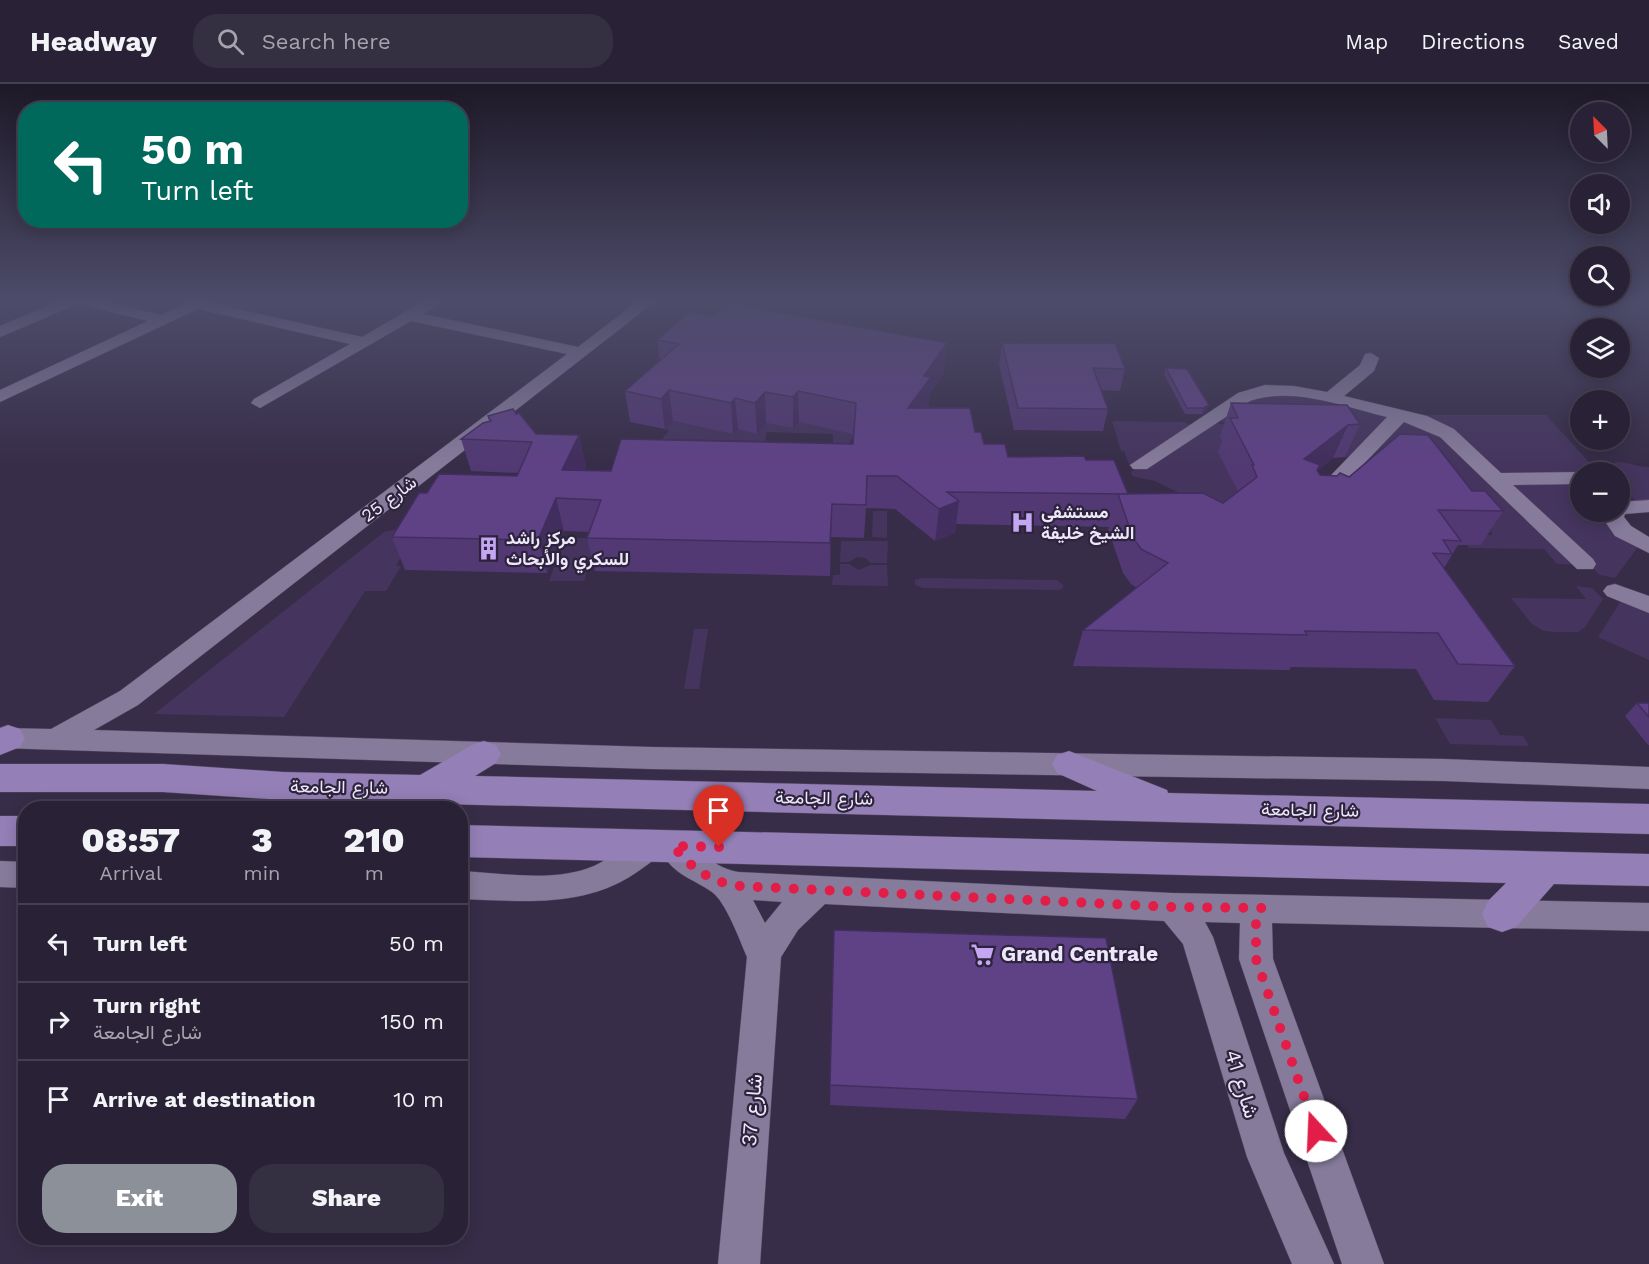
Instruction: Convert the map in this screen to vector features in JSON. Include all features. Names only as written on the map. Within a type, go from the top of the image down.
[{"type":"main road","points":[[426,789],[484,754]]},
{"type":"main road","points":[[1069,764],[1168,806]]},
{"type":"main road","name":"شارع الجامعة","points":[[0,778],[163,778],[275,797],[426,789],[1649,819]]},
{"type":"main road","points":[[0,831],[18,831]]},
{"type":"main road","points":[[468,841],[1649,870]]},
{"type":"main road","points":[[1502,914],[1544,868]]},
{"type":"street","points":[[0,397],[89,355]]},
{"type":"street","points":[[260,403],[342,355]]},
{"type":"street","name":"شارع 25","points":[[56,738],[129,698],[576,355]]},
{"type":"street","points":[[1331,398],[1368,367],[1371,358]]},
{"type":"street","points":[[1140,465],[1252,393],[1279,390],[1331,398],[1420,420],[1447,433],[1585,564]]},
{"type":"street","points":[[1314,504],[1400,415]]},
{"type":"street","points":[[1495,479],[1570,478]]},
{"type":"street","points":[[1630,507],[1649,506]]},
{"type":"street","points":[[1617,522],[1623,531],[1649,546]]},
{"type":"street","points":[[1615,591],[1649,605]]},
{"type":"street","points":[[129,698],[118,717],[124,742],[163,778]]},
{"type":"street","points":[[3,739],[56,738],[484,754],[1444,770],[1649,778]]},
{"type":"street","points":[[468,885],[564,887],[584,883],[612,872],[661,846],[694,870],[724,884],[1172,907],[1649,917]]},
{"type":"street","points":[[0,874],[18,875]]},
{"type":"street","name":"شارع 37","points":[[724,884],[741,908],[764,957]]},
{"type":"street","name":"شارع 37","points":[[739,1264],[764,957],[783,920],[797,906],[820,890]]},
{"type":"street","name":"شارع 41","points":[[1172,907],[1197,937],[1266,1157],[1313,1264]]},
{"type":"street","points":[[1262,908],[1256,924],[1256,959],[1363,1264]]},
{"type":"shaded area","points":[[1283,391],[1389,415],[1355,457],[1219,452],[1241,499],[1234,520],[1155,481],[1132,476],[1131,472],[1210,422],[1275,433],[1214,420],[1251,395]]},
{"type":"shaded area","points":[[1416,415],[1546,415],[1570,441],[1570,450],[1578,450],[1589,462],[1570,462],[1570,474],[1505,477]]},
{"type":"shaded area","points":[[673,421],[733,434],[738,429],[757,433],[766,423],[793,428],[799,422],[855,434],[849,444],[833,443],[833,434],[767,432],[765,441],[662,439],[669,431],[665,429]]},
{"type":"shaded area","points":[[1112,421],[1184,422],[1194,427],[1130,467],[1124,451],[1121,451]]},
{"type":"shaded area","points":[[1399,421],[1426,424],[1581,565],[1557,564],[1544,549],[1469,548],[1460,536],[1492,535],[1491,530],[1360,462]]},
{"type":"shaded area","points":[[1630,464],[1649,467],[1649,505],[1637,504],[1630,493]]},
{"type":"shaded area","points":[[1570,480],[1570,522],[1619,522],[1640,544],[1615,578],[1600,575],[1508,488],[1507,481]]},
{"type":"shaded area","points":[[873,511],[887,511],[887,538],[872,537]]},
{"type":"shaded area","points":[[418,525],[396,566],[401,566],[386,591],[365,591],[284,717],[154,714],[384,532]]},
{"type":"shaded area","points":[[565,538],[598,538],[584,581],[549,581]]},
{"type":"shaded area","points":[[841,541],[888,541],[887,563],[870,563],[866,558],[857,557],[849,562],[840,562]]},
{"type":"shaded area","points":[[840,564],[849,564],[859,570],[870,565],[887,565],[888,586],[832,585],[833,575],[840,575]]},
{"type":"shaded area","points":[[923,578],[1057,580],[1064,586],[1060,590],[923,588],[915,585],[915,580]]},
{"type":"shaded area","points":[[1576,586],[1592,588],[1603,599],[1585,627],[1578,632],[1544,631],[1532,624],[1511,598],[1586,599]]},
{"type":"shaded area","points":[[1624,596],[1649,607],[1649,660],[1598,637]]},
{"type":"shaded area","points":[[694,629],[708,629],[699,689],[684,689]]},
{"type":"shaded area","points":[[1435,718],[1491,720],[1500,735],[1523,736],[1529,746],[1450,744]]},
{"type":"building","points":[[666,355],[939,355],[924,376],[931,377],[908,408],[970,408],[975,432],[981,432],[984,444],[1005,444],[1008,457],[1084,456],[1086,460],[1114,460],[1128,494],[947,492],[959,501],[939,509],[897,476],[867,476],[866,505],[832,504],[830,543],[587,538],[601,500],[556,498],[538,540],[392,537],[419,493],[427,493],[439,474],[517,476],[532,442],[461,439],[483,423],[491,421],[488,416],[513,409],[536,434],[579,435],[562,470],[611,471],[621,439],[853,444],[856,403],[798,391],[793,397],[765,392],[755,403],[735,398],[731,403],[669,390],[661,399],[625,391]]},
{"type":"building","points":[[1005,355],[1120,355],[1125,369],[1093,368],[1108,409],[1018,408]]},
{"type":"building","points":[[1166,368],[1187,369],[1209,405],[1204,408],[1187,408]]},
{"type":"building","points":[[1231,403],[1347,405],[1360,424],[1348,425],[1304,459],[1320,465],[1317,470],[1320,475],[1337,476],[1340,473],[1349,477],[1400,434],[1428,435],[1472,491],[1485,491],[1503,511],[1438,510],[1461,541],[1443,540],[1452,554],[1433,553],[1515,666],[1458,664],[1438,633],[1305,631],[1307,635],[1083,630],[1168,563],[1141,549],[1133,538],[1118,494],[1203,493],[1223,503],[1257,477],[1252,465],[1254,465],[1230,418],[1238,418]]},
{"type":"building","points":[[1637,703],[1649,703],[1649,717]]},
{"type":"building","points":[[834,930],[1106,938],[1138,1099],[830,1085]]},
{"type":"place","name":"مستشفى الشيخ خليفة","points":[[1023,522]]},
{"type":"place","name":"مركز راشد للسكري والأبحاث","points":[[488,548]]},
{"type":"place","name":"Grand Centrale","points":[[983,954]]},
{"type":"route","points":[[719,847],[673,846],[694,870],[724,884],[738,886],[1113,902],[1172,907],[1262,908],[1256,924],[1254,941],[1256,959],[1316,1131]]}]
